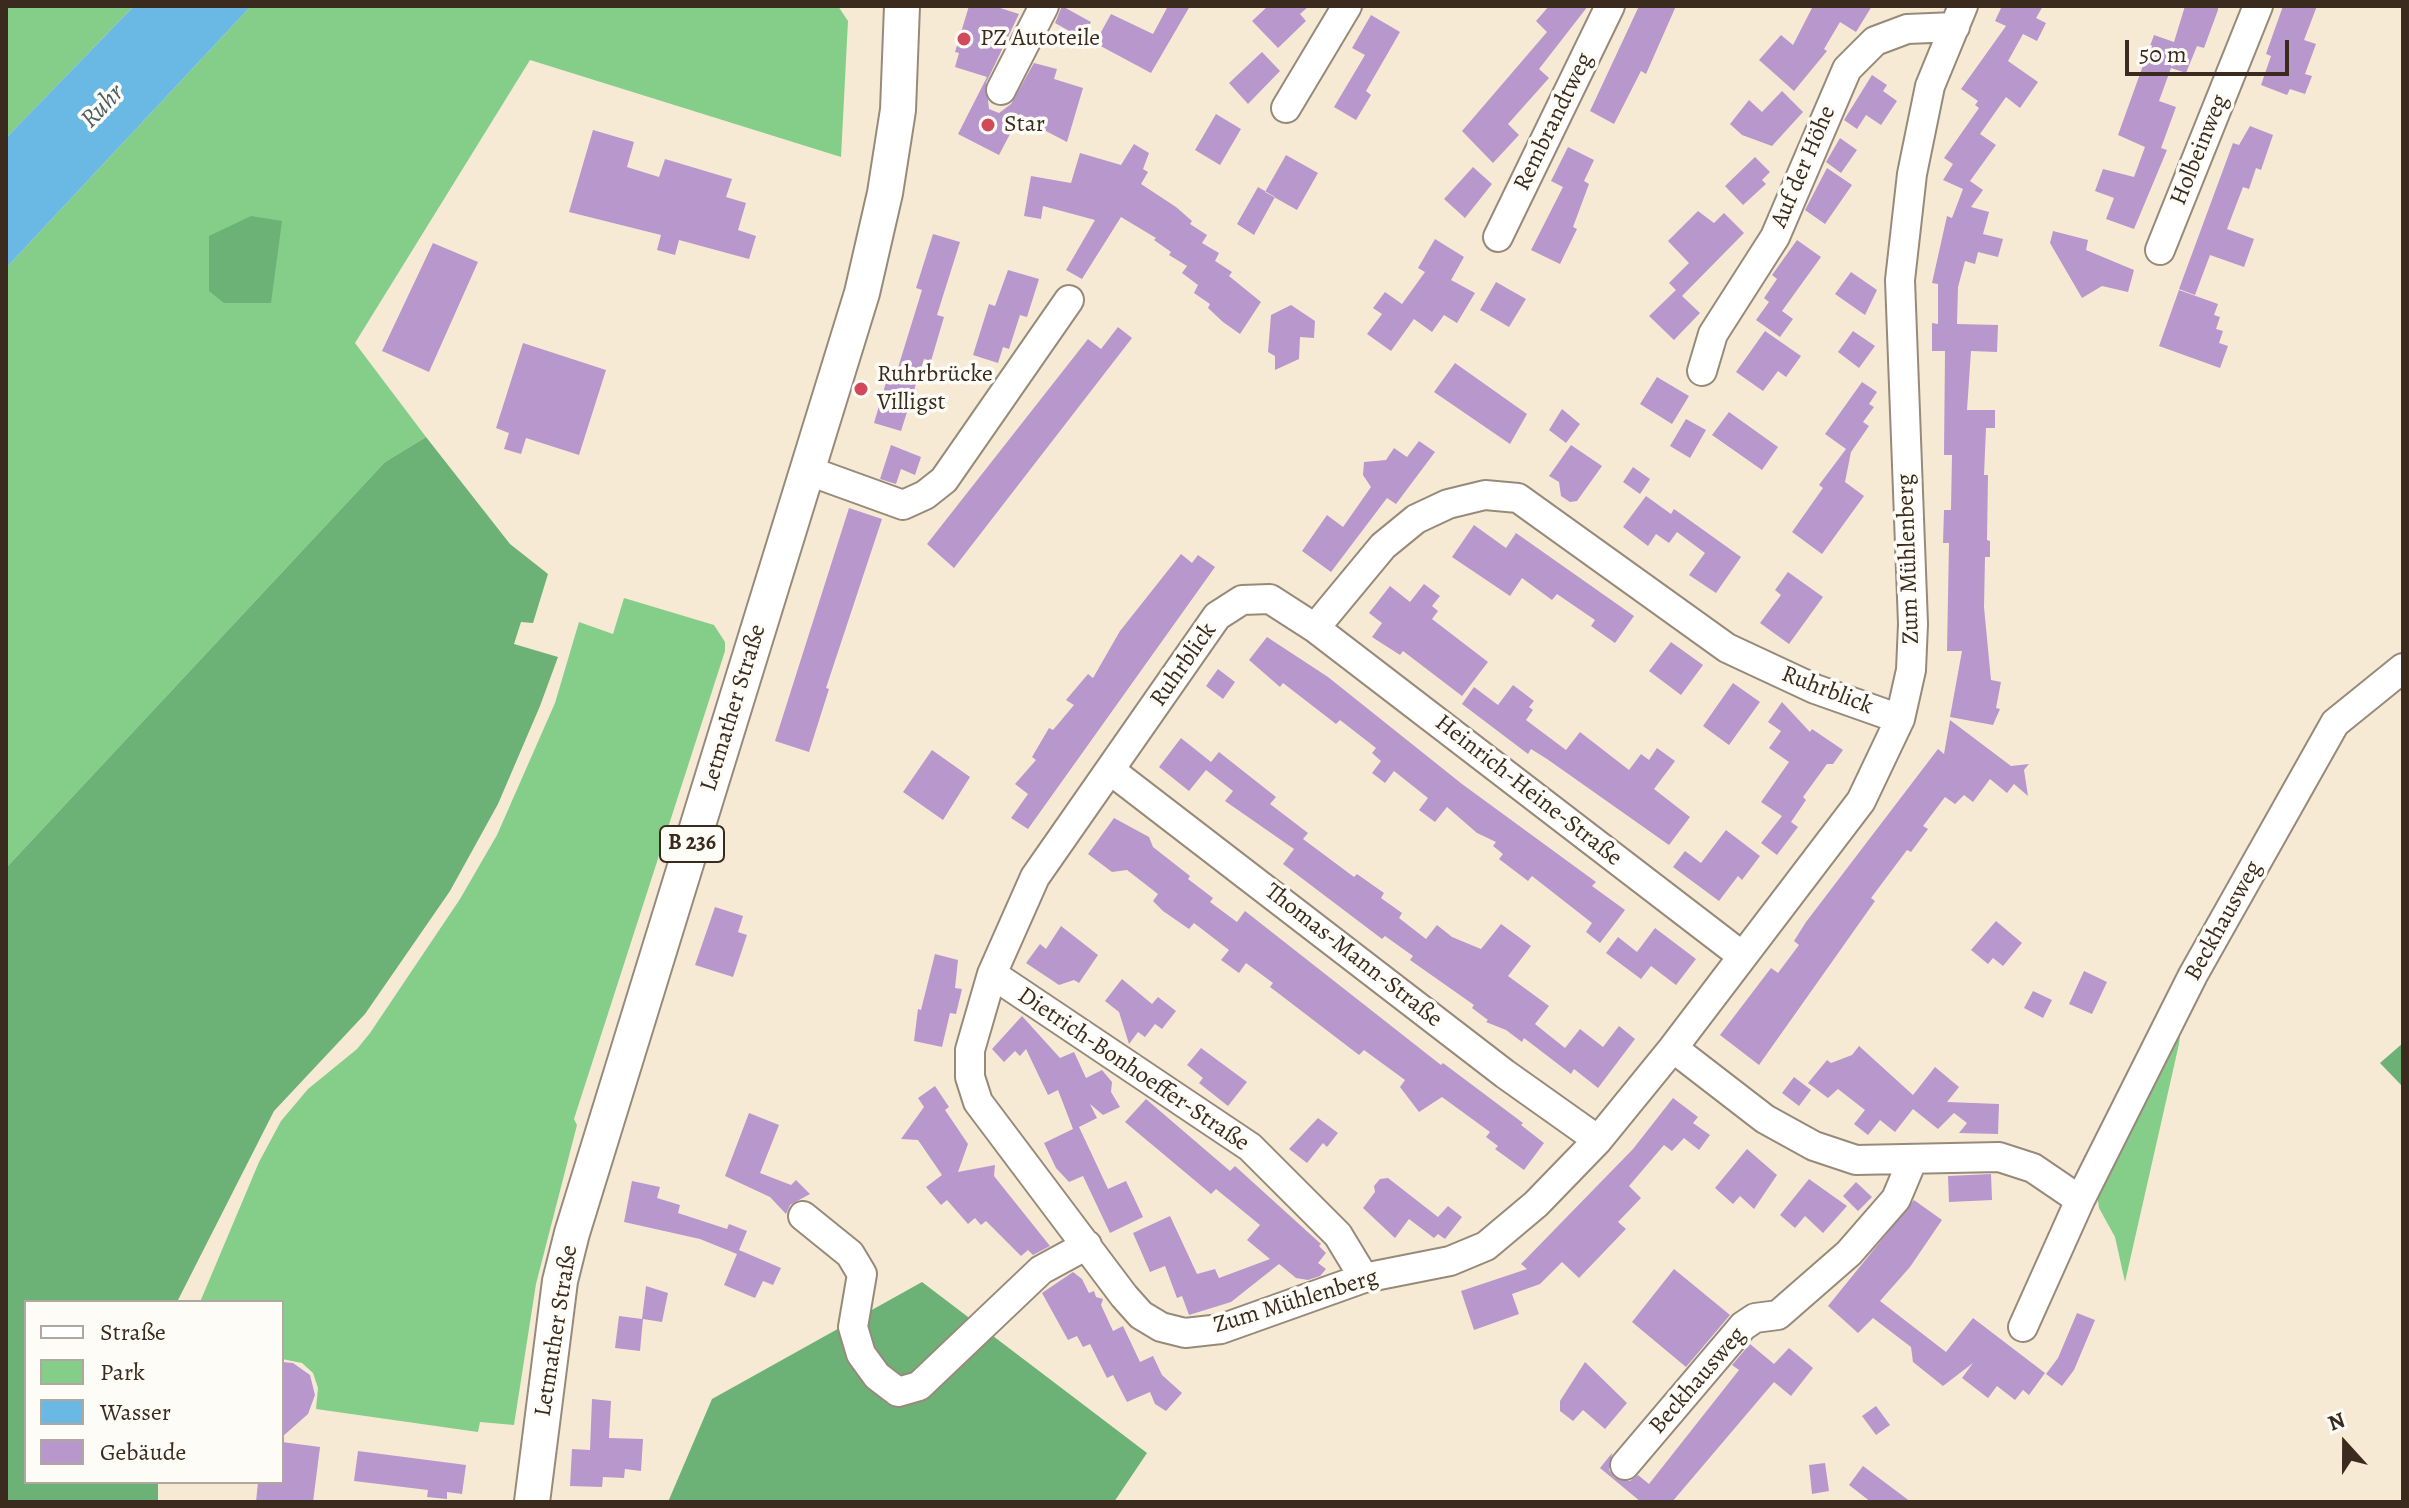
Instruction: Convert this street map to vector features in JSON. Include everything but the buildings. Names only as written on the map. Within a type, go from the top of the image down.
[{"type":"main road","name":"B 236","points":[[881,6],[899,48]]},
{"type":"main road","name":"Letmather Straße","points":[[532,1502],[560,1281],[572,1233],[862,293],[885,193],[898,110],[902,6]]},
{"type":"street","points":[[1001,90],[1044,6]]},
{"type":"street","points":[[1286,108],[1347,6]]},
{"type":"street","name":"Rembrandtweg","points":[[1498,237],[1610,6]]},
{"type":"street","name":"Holbeinweg","points":[[2160,250],[2258,6]]},
{"type":"street","name":"Auf der Höhe","points":[[1702,371],[1713,334],[1775,237],[1847,69],[1875,41],[1907,29],[1959,17]]},
{"type":"street","name":"Zum Mühlenberg","points":[[1087,1245],[1141,1315],[1161,1327],[1185,1333],[1221,1329],[1364,1278],[1450,1261],[1486,1246],[1536,1204],[1598,1140],[1673,1048],[1861,801],[1900,719],[1911,670],[1913,624],[1900,280],[1912,174],[1930,86],[1959,17]]},
{"type":"street","points":[[809,471],[903,505],[925,495],[944,480],[1069,300]]},
{"type":"street","name":"Ruhrblick","points":[[1087,1245],[978,1102],[970,1077],[970,1050],[992,974],[1035,877],[1217,616],[1242,600],[1270,599],[1315,628],[1383,546],[1416,519],[1448,504],[1485,495],[1518,498],[1727,648],[1815,689],[1900,719]]},
{"type":"street","name":"Heinrich-Heine-Straße","points":[[1315,628],[1741,955]]},
{"type":"street","name":"Beckhausweg","points":[[2023,1327],[2080,1200],[2193,975],[2335,723],[2403,668]]},
{"type":"street","name":"Thomas-Mann-Straße","points":[[1110,770],[1505,1074],[1598,1140]]},
{"type":"street","name":"Dietrich-Bonhoeffer-Straße","points":[[992,974],[1250,1147],[1338,1235],[1364,1278]]},
{"type":"street","points":[[1673,1048],[1765,1119],[1814,1146],[1856,1160],[1999,1157],[2033,1168],[2080,1200]]},
{"type":"street","name":"Beckhausweg","points":[[1625,1465],[1743,1326],[1755,1318],[1778,1315],[1849,1253],[1896,1199],[1912,1161]]},
{"type":"street","points":[[803,1216],[850,1254],[862,1274],[853,1327],[861,1354],[877,1376],[898,1392],[919,1386],[1041,1270],[1087,1245]]},
{"type":"green space","points":[[6,6],[134,6],[6,138]]},
{"type":"green space","points":[[251,6],[838,6],[848,21],[841,157],[530,60],[355,343],[426,437],[385,462],[6,868],[6,268]]},
{"type":"green space","points":[[251,216],[282,221],[271,303],[224,303],[209,291],[209,236]]},
{"type":"green space","points":[[426,437],[510,544],[548,574],[533,623],[521,622],[514,644],[558,657],[498,804],[450,891],[365,1014],[274,1111],[178,1300],[24,1300],[24,1484],[158,1484],[158,1502],[6,1502],[6,868],[385,462]]},
{"type":"green space","points":[[624,598],[714,625],[725,642],[725,651],[574,1119],[577,1125],[536,1284],[514,1425],[480,1422],[478,1432],[316,1409],[318,1388],[313,1373],[302,1363],[284,1359],[284,1300],[201,1300],[259,1162],[281,1121],[308,1089],[357,1049],[370,1033],[460,899],[497,835],[555,703],[579,622],[613,634]]},
{"type":"green space","points":[[2184,1007],[2179,1044],[2125,1282],[2115,1237],[2099,1208],[2096,1187]]},
{"type":"green space","points":[[2403,1043],[2403,1087],[2380,1063]]},
{"type":"green space","points":[[922,1282],[1147,1453],[1114,1502],[668,1502],[712,1399]]},
{"type":"water","name":"Ruhr","points":[[134,6],[251,6],[6,268],[6,138]]},
{"type":"place","name":"PZ Autoteile","points":[[964,39]]},
{"type":"place","name":"Star","points":[[988,125]]},
{"type":"place","name":"Ruhrbrücke Villigst","points":[[861,389]]}]
